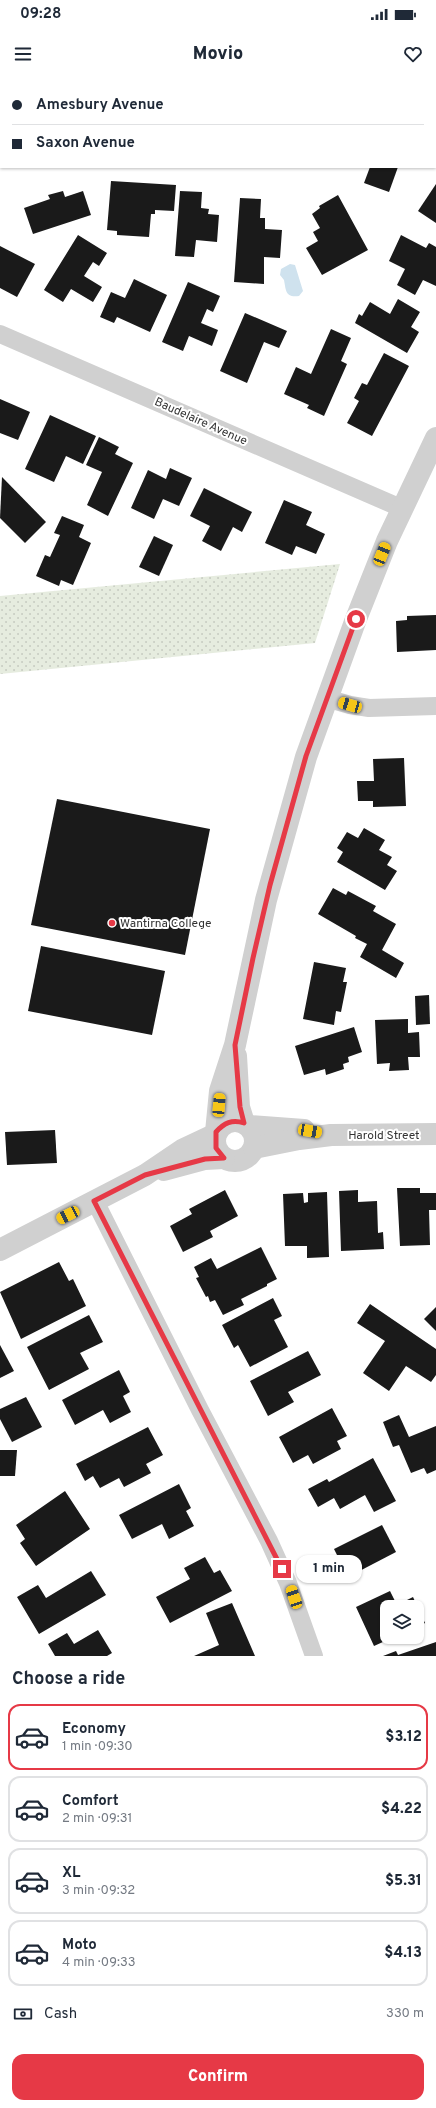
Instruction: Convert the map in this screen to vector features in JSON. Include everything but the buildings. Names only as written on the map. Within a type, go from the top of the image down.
[{"type":"street","name":"Baudelaire Avenue","points":[[0,334],[401,508]]},
{"type":"street","points":[[224,1158],[216,1148],[220,1091],[235,1045],[266,900],[306,756],[356,619],[401,508],[436,438]]},
{"type":"street","points":[[326,698],[365,707],[436,706]]},
{"type":"street","points":[[145,1175],[205,1159],[224,1158],[236,1161],[241,1160],[251,1153],[254,1148],[254,1134],[246,1125],[240,1107],[235,1045]]},
{"type":"street","points":[[0,1250],[145,1175],[182,1150],[216,1133],[225,1123],[231,1121],[246,1125]]},
{"type":"street","name":"Harold Street","points":[[246,1125],[300,1129],[331,1135]]},
{"type":"street","name":"Harold Street","points":[[254,1148],[299,1138],[331,1135],[436,1134]]},
{"type":"street","points":[[94,1201],[200,1410],[269,1541],[288,1583],[314,1656]]},
{"type":"shaded area","points":[[340,564],[315,643],[0,674],[0,596]]},
{"type":"water","points":[[290,264],[295,265],[303,291],[299,296],[291,296],[287,292],[284,280],[280,275],[281,269]]},
{"type":"place","name":"Wantirna College","points":[[112,923]]},
{"type":"route","points":[[282,1569],[94,1201],[145,1175],[205,1159],[224,1158],[219,1154],[216,1148],[216,1132],[225,1123],[231,1121],[244,1123],[242,1121],[240,1107],[235,1045],[246,987],[266,900],[306,756],[356,619]]}]
